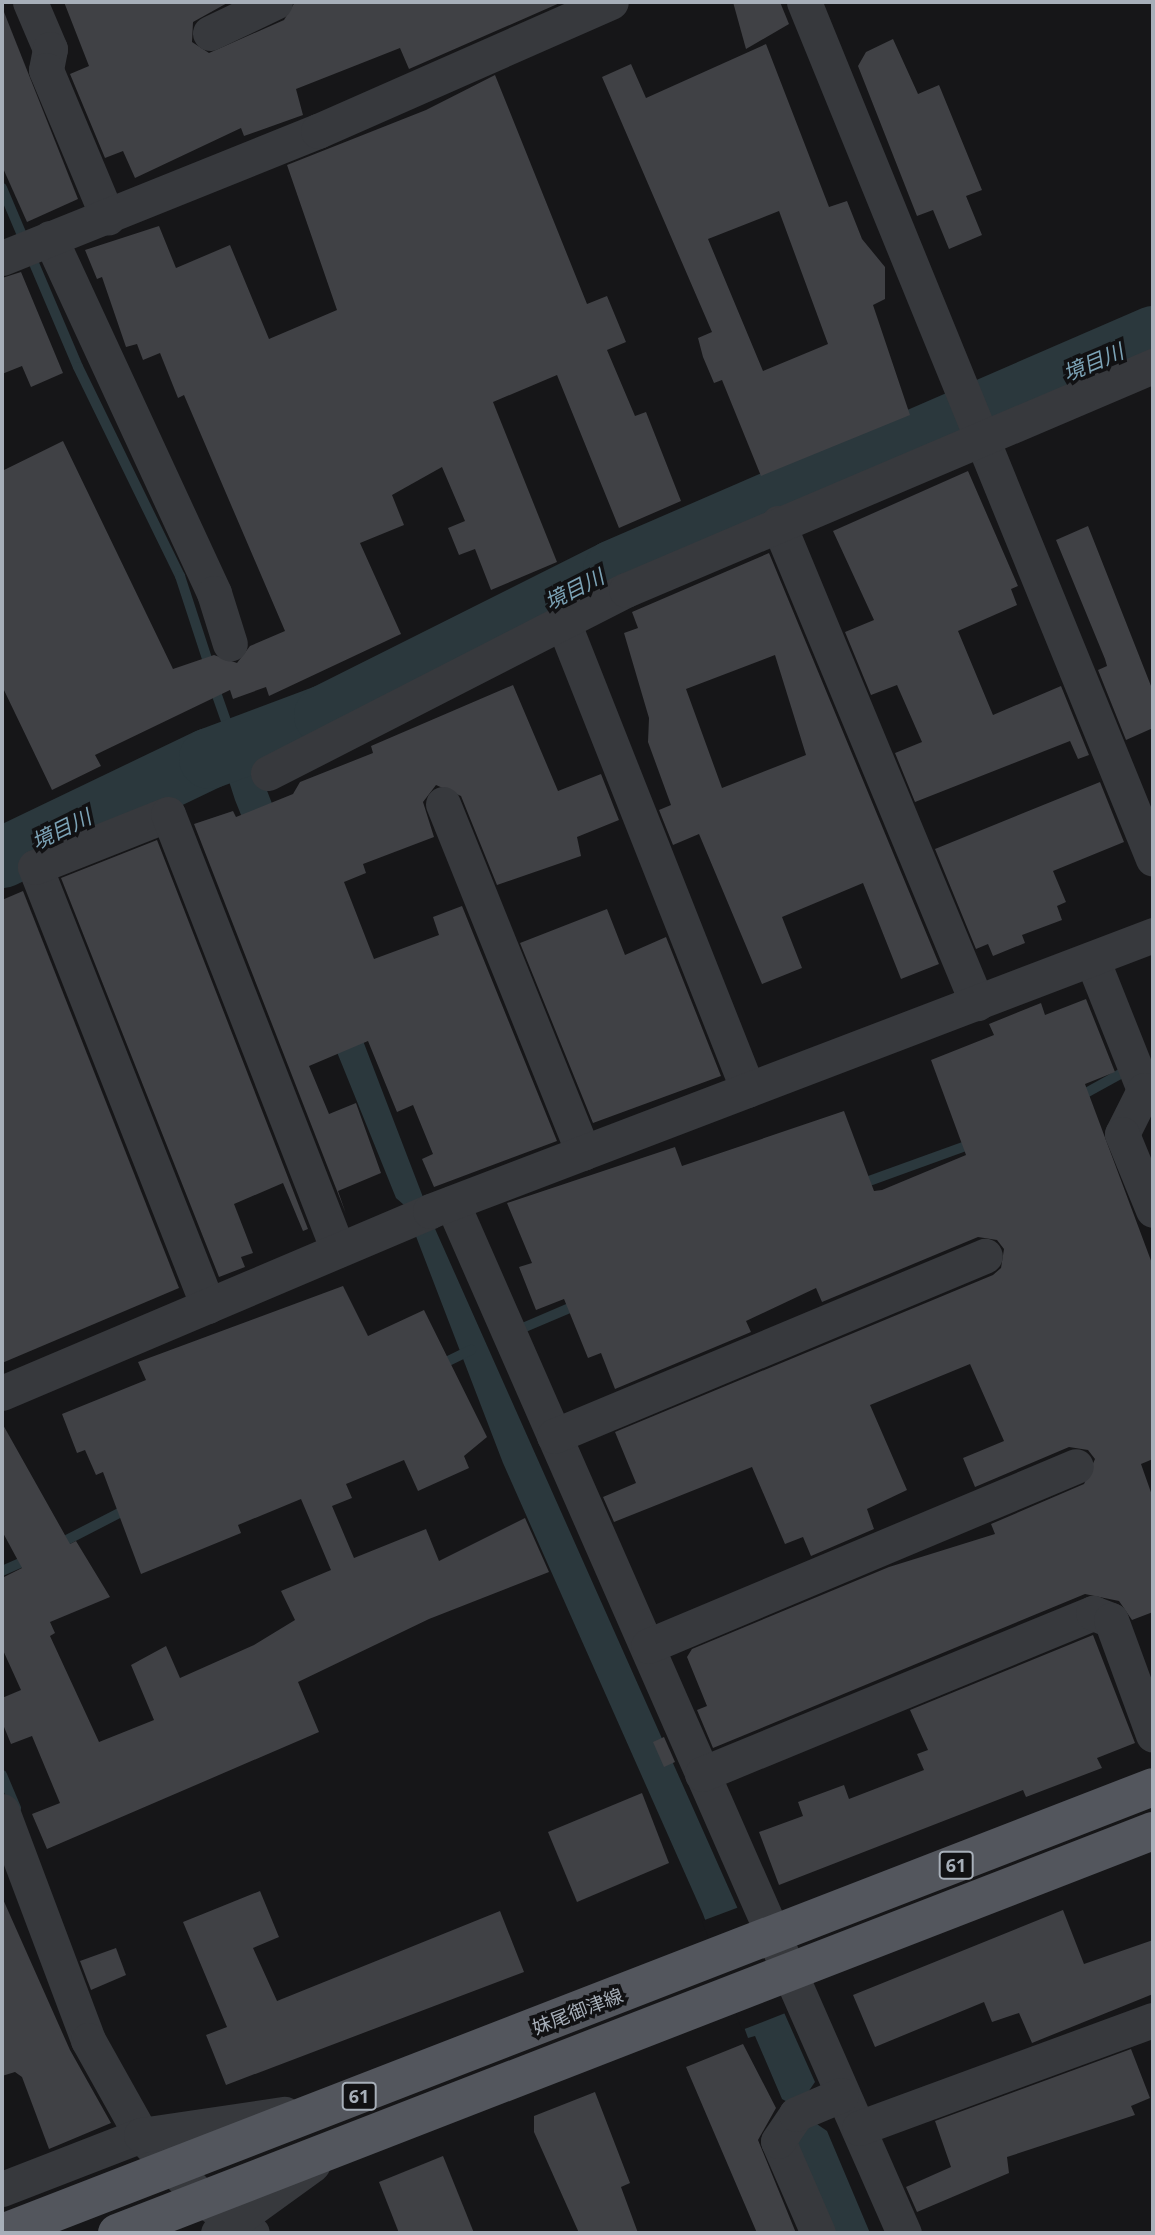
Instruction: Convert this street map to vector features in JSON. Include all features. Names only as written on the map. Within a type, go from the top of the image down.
[{"type":"main road","name":"妹尾御津線","points":[[2,2233],[766,1940],[1153,1787]]},
{"type":"main road","name":"妹尾御津線","points":[[117,2233],[226,2222],[341,2144],[1153,1831]]},
{"type":"street","points":[[30,2],[50,49],[47,70],[108,218]]},
{"type":"street","points":[[210,33],[275,2]]},
{"type":"street","points":[[230,644],[214,593],[26,248],[108,218],[611,2]]},
{"type":"street","points":[[804,2],[1153,859]]},
{"type":"street","points":[[268,773],[563,622],[778,523],[976,426],[1153,366]]},
{"type":"street","points":[[778,523],[977,1003]]},
{"type":"street","points":[[563,622],[748,1090]]},
{"type":"street","points":[[443,804],[583,1153]]},
{"type":"street","points":[[208,1306],[35,867],[168,814],[338,1250]]},
{"type":"street","points":[[2,1393],[430,1211],[1153,935]]},
{"type":"street","points":[[1092,959],[1144,1090],[1122,1134],[1153,1210]]},
{"type":"street","points":[[430,1211],[554,1436],[702,1774],[781,1975],[859,2128],[904,2233]]},
{"type":"street","points":[[554,1436],[985,1256]]},
{"type":"street","points":[[648,1646],[1076,1466]]},
{"type":"street","points":[[702,1774],[1093,1613],[1111,1620],[1153,1735]]},
{"type":"street","points":[[2,1811],[88,2040],[141,2135],[226,2222]]},
{"type":"street","points":[[859,2128],[1153,2020]]},
{"type":"street","points":[[818,2233],[778,2141],[801,2112],[841,2095]]},
{"type":"street","points":[[2,2189],[141,2135],[326,2109]]},
{"type":"shaded area","points":[[248,741],[436,1231],[815,2082],[802,2101],[808,2118],[827,2131],[870,2233],[827,2233],[801,2195],[793,2105],[782,2099],[755,2036],[748,2038],[703,1914],[503,1463],[404,1205],[396,1198],[235,800],[220,753]]},
{"type":"pier","points":[[742,1906],[788,2012],[742,2030],[702,1921]]},
{"type":"building","points":[[64,2],[229,2],[193,22],[192,42],[209,53],[284,20],[295,2],[562,2],[409,69],[400,48],[296,89],[303,115],[244,136],[241,128],[135,178],[123,151],[105,158],[70,74],[89,66]]},
{"type":"building","points":[[733,2],[780,2],[789,24],[746,49]]},
{"type":"building","points":[[2,7],[78,199],[27,222],[2,166]]},
{"type":"building","points":[[893,39],[918,94],[939,85],[982,190],[966,196],[982,235],[949,249],[933,210],[917,216],[858,66],[866,52]]},
{"type":"building","points":[[766,44],[829,207],[847,201],[862,239],[885,267],[885,299],[873,305],[910,415],[761,476],[722,380],[714,383],[703,357],[698,338],[712,332],[602,77],[631,64],[646,98]],"holes":[[[779,211],[828,344],[763,371],[708,239]]]},
{"type":"building","points":[[495,75],[587,304],[607,296],[626,342],[607,350],[635,416],[646,412],[681,501],[619,528],[557,375],[493,402],[557,562],[491,590],[475,549],[459,555],[448,528],[465,521],[442,467],[392,495],[404,525],[360,543],[401,634],[269,696],[266,687],[233,699],[230,690],[95,755],[101,766],[52,790],[2,686],[2,471],[63,441],[173,669],[214,655],[237,663],[250,646],[285,631],[184,395],[178,398],[160,353],[143,360],[137,344],[126,347],[102,277],[97,279],[85,250],[159,226],[176,268],[230,245],[269,339],[337,310],[287,165],[426,110]]},
{"type":"building","points":[[21,272],[63,373],[31,387],[22,366],[2,374],[2,278]]},
{"type":"building","points":[[968,471],[1018,586],[1011,589],[1017,605],[958,631],[993,715],[1061,686],[1089,755],[1078,759],[1070,741],[915,802],[895,753],[922,742],[897,685],[871,695],[845,632],[874,620],[833,531]]},
{"type":"building","points":[[1088,526],[1153,691],[1153,728],[1126,740],[1098,670],[1107,666],[1105,659],[1056,540]]},
{"type":"building","points":[[769,553],[939,964],[901,979],[863,883],[782,917],[802,968],[762,984],[699,834],[673,845],[659,810],[671,805],[648,742],[649,718],[624,633],[638,628],[632,612]],"holes":[[[775,655],[806,755],[722,788],[686,689]]]},
{"type":"building","points":[[513,685],[558,791],[601,774],[619,820],[577,837],[581,856],[497,885],[461,796],[436,785],[423,802],[434,837],[363,864],[366,873],[344,882],[374,959],[439,935],[433,917],[462,906],[557,1141],[434,1187],[422,1159],[433,1154],[413,1105],[397,1112],[368,1041],[309,1066],[329,1114],[356,1103],[381,1173],[338,1191],[346,1214],[194,824],[233,811],[236,817],[293,794],[300,782],[373,753],[371,746]]},
{"type":"building","points":[[1100,782],[1124,842],[1053,871],[1066,902],[1057,906],[1062,920],[1022,935],[1025,943],[993,956],[988,944],[976,949],[935,849]]},
{"type":"building","points":[[157,840],[308,1229],[303,1231],[283,1183],[234,1204],[253,1253],[241,1257],[245,1267],[219,1277],[61,878]]},
{"type":"building","points":[[23,891],[179,1288],[2,1363],[2,900]]},
{"type":"building","points":[[607,909],[625,955],[666,937],[721,1076],[593,1123],[520,943]]},
{"type":"building","points":[[1086,999],[1115,1072],[1085,1084],[1153,1266],[1153,1459],[1141,1464],[1153,1498],[1153,1612],[1132,1620],[1119,1601],[1085,1594],[713,1748],[697,1710],[707,1706],[687,1657],[692,1649],[889,1567],[995,1534],[991,1524],[1084,1484],[1095,1459],[1088,1450],[1069,1447],[975,1487],[963,1458],[1004,1441],[970,1364],[870,1405],[907,1490],[867,1509],[874,1529],[811,1556],[803,1537],[785,1544],[752,1467],[614,1522],[603,1497],[636,1483],[615,1432],[993,1275],[1001,1268],[1004,1249],[997,1240],[978,1237],[822,1302],[816,1288],[746,1321],[751,1332],[615,1389],[601,1353],[588,1358],[564,1299],[536,1310],[519,1267],[532,1263],[507,1203],[675,1147],[682,1166],[844,1111],[874,1191],[882,1190],[966,1155],[931,1060],[994,1035],[989,1024],[1041,1003],[1045,1015]]},
{"type":"building","points":[[343,1286],[368,1336],[424,1310],[487,1437],[464,1456],[469,1468],[418,1491],[404,1460],[346,1484],[352,1498],[332,1506],[354,1558],[426,1529],[439,1561],[525,1518],[549,1572],[429,1619],[298,1682],[319,1732],[47,1849],[32,1814],[60,1803],[32,1736],[11,1744],[2,1722],[2,1698],[21,1690],[2,1648],[2,1578],[22,1568],[2,1531],[2,1423],[70,1544],[76,1541],[110,1597],[50,1622],[55,1633],[50,1636],[99,1742],[154,1720],[131,1665],[166,1646],[180,1678],[254,1645],[295,1620],[281,1591],[331,1570],[301,1499],[238,1525],[241,1533],[141,1574],[103,1472],[96,1475],[85,1450],[77,1453],[62,1414],[146,1380],[138,1362]]},
{"type":"building","points":[[1093,1635],[1135,1743],[1097,1758],[1102,1768],[1026,1797],[1023,1790],[779,1885],[759,1832],[803,1816],[798,1802],[844,1785],[849,1799],[924,1770],[917,1754],[928,1750],[910,1710]]},
{"type":"building","points":[[664,1737],[675,1762],[664,1767],[653,1742]]},
{"type":"building","points":[[642,1793],[669,1863],[577,1902],[548,1832]]},
{"type":"building","points":[[260,1891],[279,1937],[253,1948],[277,2001],[500,1911],[524,1972],[226,2085],[206,2035],[227,2027],[183,1922]]},
{"type":"building","points":[[2,1897],[70,2050],[111,2123],[49,2149],[22,2077],[15,2072],[2,2076]]},
{"type":"building","points":[[1063,1910],[1084,1964],[1153,1940],[1153,1994],[1032,2043],[1019,2013],[992,2022],[984,2002],[875,2047],[853,1995]]},
{"type":"building","points":[[116,1948],[126,1975],[91,1990],[80,1961]]},
{"type":"building","points":[[743,2044],[776,2108],[758,2140],[796,2233],[757,2233],[686,2067]]},
{"type":"building","points":[[1131,2049],[1150,2098],[1131,2106],[1135,2115],[1007,2157],[1009,2173],[917,2212],[906,2187],[951,2167],[935,2121]]},
{"type":"building","points":[[595,2092],[630,2183],[621,2187],[638,2233],[579,2233],[534,2132],[534,2116]]},
{"type":"building","points":[[443,2156],[474,2233],[399,2233],[379,2182]]},
{"type":"waterway","points":[[2,188],[78,367],[180,576],[210,668]]},
{"type":"waterway","name":"境目川","points":[[2,857],[209,758],[324,715],[613,570],[1153,336]]},
{"type":"waterway","points":[[213,684],[239,758]]},
{"type":"waterway","points":[[1075,1099],[1122,1073]]},
{"type":"waterway","points":[[858,1185],[974,1143]]},
{"type":"waterway","points":[[525,1327],[579,1304]]},
{"type":"waterway","points":[[438,1366],[471,1350]]},
{"type":"waterway","points":[[55,1546],[131,1507]]},
{"type":"waterway","points":[[2,1571],[31,1558]]},
{"type":"waterway","points":[[2,1775],[16,1808]]}]
